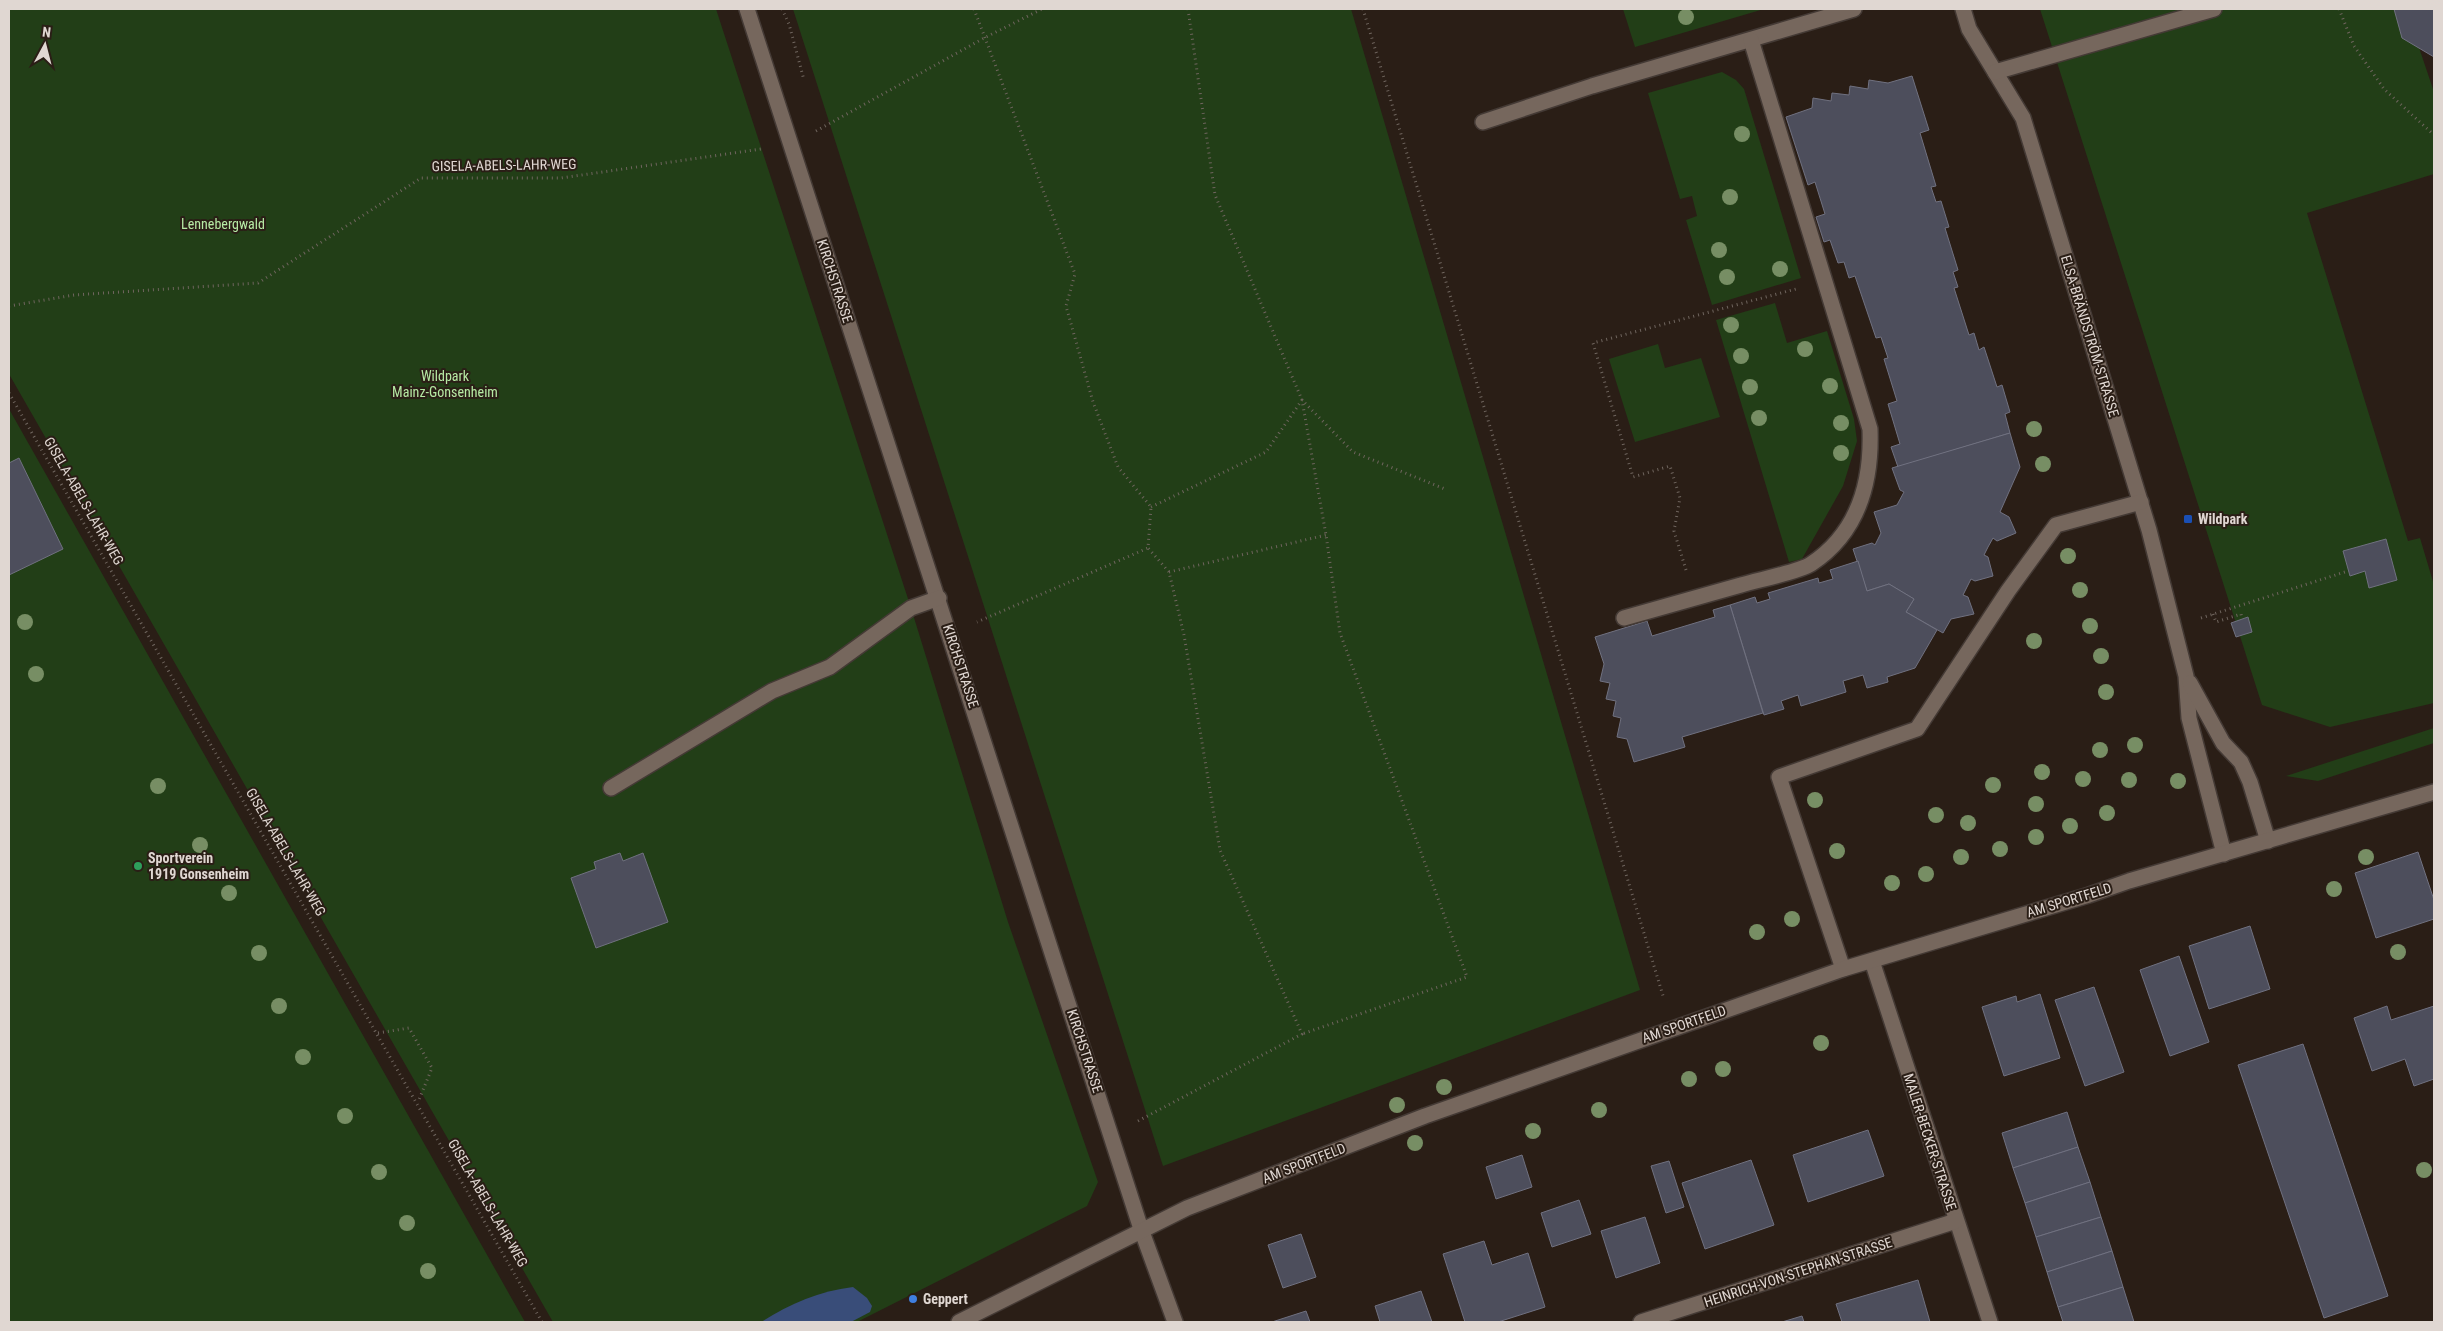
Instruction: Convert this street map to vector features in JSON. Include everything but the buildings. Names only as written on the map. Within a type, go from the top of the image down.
[{"type":"street","name":"KIRCHSTRASSE","points":[[747,9],[939,598],[1141,1229],[1175,1322]]},
{"type":"street","points":[[1483,122],[1592,86],[1854,9]]},
{"type":"street","name":"ELSA-BRÄNDSTRÖM-STRASSE","points":[[1963,9],[1969,29],[2023,118],[2141,502],[2186,676],[2189,718],[2224,854]]},
{"type":"street","points":[[1995,72],[2214,9]]},
{"type":"street","points":[[1624,618],[1810,565],[1840,540],[1858,514],[1866,489],[1871,454],[1870,429],[1751,40]]},
{"type":"street","points":[[1843,969],[1779,777],[1917,729],[2008,590],[2056,525],[2141,502]]},
{"type":"street","points":[[611,788],[772,691],[830,667],[911,608],[939,598]]},
{"type":"street","name":"ELSA-BRÄNDSTRÖM-STRASSE","points":[[2186,676],[2223,742],[2241,762],[2250,782],[2268,841]]},
{"type":"street","name":"AM SPORTFELD","points":[[958,1322],[1141,1229],[1188,1208],[1425,1116],[1843,969],[2090,895],[2129,881],[2434,792]]},
{"type":"street","name":"MALER-BECKER-STRASSE","points":[[1872,961],[1990,1322]]},
{"type":"street","name":"HEINRICH-VON-STEPHAN-STRASSE","points":[[1641,1322],[1956,1221]]},
{"type":"path","points":[[974,9],[1075,274],[1066,306],[1093,402],[1118,467],[1151,507],[1148,548],[1169,572],[1184,636],[1220,850],[1302,1034]]},
{"type":"path","points":[[790,145],[986,37],[1042,9]]},
{"type":"path","points":[[1137,1122],[1302,1034],[1467,977],[1340,633],[1326,535],[1302,400],[1214,195],[1188,9]]},
{"type":"path","points":[[1363,9],[1664,999]]},
{"type":"path","points":[[2339,9],[2354,46],[2384,89],[2434,136]]},
{"type":"path","name":"GISELA-ABELS-LAHR-WEG","points":[[9,306],[74,295],[258,283],[421,178],[561,178],[790,145]]},
{"type":"path","points":[[1694,598],[1674,530],[1680,498],[1670,466],[1633,477],[1593,343],[1825,281]]},
{"type":"path","name":"GISELA-ABELS-LAHR-WEG","points":[[9,393],[378,1033],[542,1322]]},
{"type":"path","points":[[1151,507],[1266,452],[1302,400]]},
{"type":"path","points":[[1302,400],[1353,452],[1445,489]]},
{"type":"path","points":[[1169,572],[1326,535]]},
{"type":"path","points":[[976,622],[1148,548]]},
{"type":"path","points":[[2242,619],[2241,614],[2216,622],[2213,614],[2348,571]]},
{"type":"path","points":[[378,1033],[409,1028],[432,1068],[418,1103]]},
{"type":"green space","name":"Wildpark Mainz-Gonsenheim","points":[[9,9],[716,9],[911,608],[1008,922],[1098,1182],[1087,1206],[857,1322],[553,1322],[9,374]]},
{"type":"green space","points":[[793,9],[1351,9],[1640,990],[1163,1166]]},
{"type":"green space","points":[[1623,9],[1764,9],[1635,47]]},
{"type":"green space","points":[[2040,9],[2406,9],[2434,92],[2434,174],[2307,213],[2408,541],[2420,538],[2434,585],[2434,703],[2330,727],[2262,705]]},
{"type":"green space","points":[[1722,72],[1736,80],[1744,89],[1801,278],[1712,305],[1686,220],[1697,216],[1692,196],[1680,199],[1648,93]]},
{"type":"green space","points":[[1775,303],[1787,343],[1827,331],[1854,419],[1857,441],[1843,486],[1802,559],[1789,562],[1716,320]]},
{"type":"green space","points":[[1658,344],[1665,368],[1701,358],[1720,417],[1635,442],[1609,359]]},
{"type":"green space","name":"Sportverein 1919 Gonsenheim","points":[[9,409],[525,1322],[9,1322]]},
{"type":"green space","points":[[2434,728],[2434,743],[2318,781],[2286,776]]},
{"type":"water","points":[[853,1287],[867,1298],[872,1306],[870,1312],[851,1322],[761,1322],[805,1299]]},
{"type":"place","name":"Wildpark","points":[[2188,519]]},
{"type":"place","name":"Sportverein 1919 Gonsenheim","points":[[138,866]]},
{"type":"place","name":"Geppert","points":[[913,1299]]},
{"type":"park label","name":"Lennebergwald","points":[[223,224]]}]
